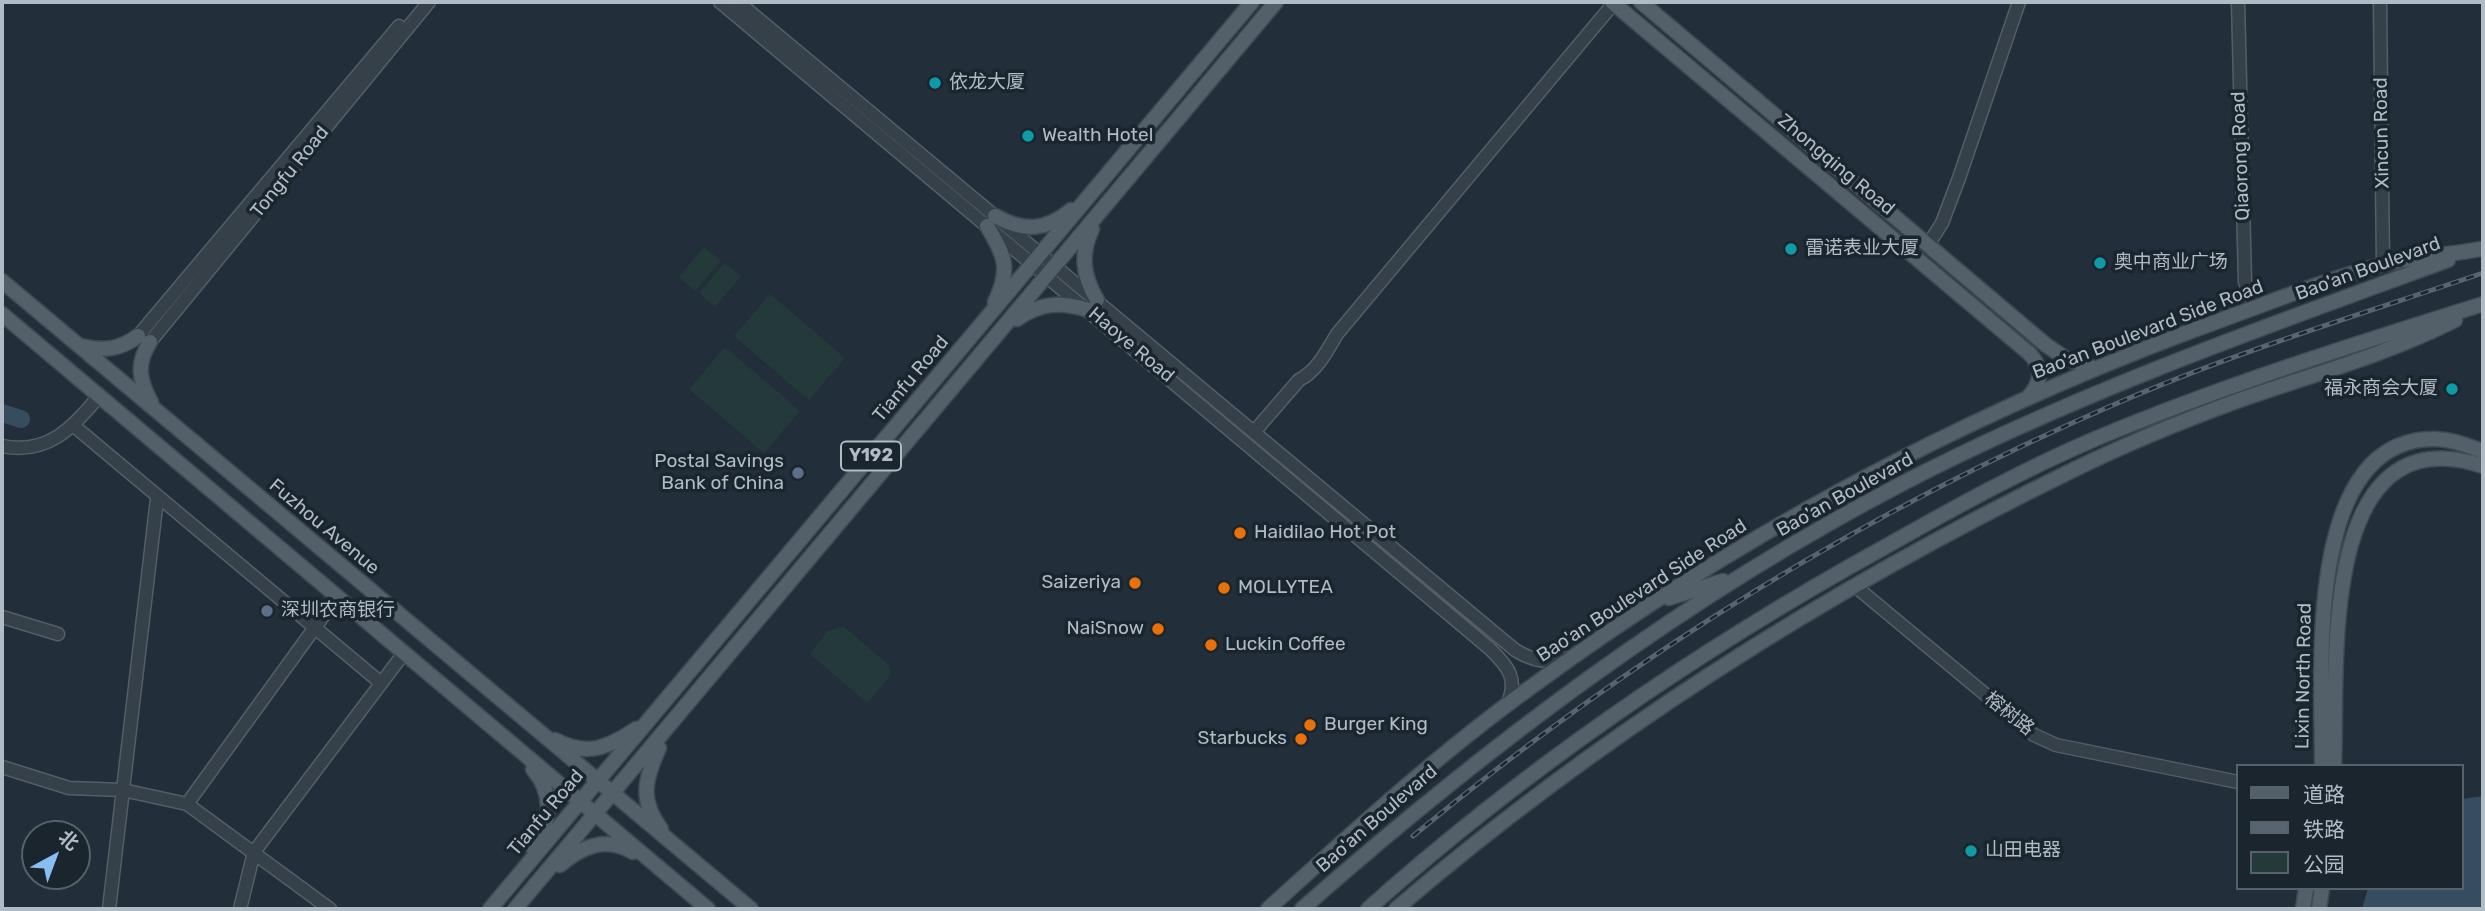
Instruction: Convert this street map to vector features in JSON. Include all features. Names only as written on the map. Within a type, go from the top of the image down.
[{"type":"main road","name":"Tianfu Road","points":[[490,909],[1252,2]]},
{"type":"main road","name":"Tianfu Road","points":[[515,909],[1276,2]]},
{"type":"main road","name":"Zhongqing Road","points":[[1613,2],[2035,359],[2039,376],[2029,396]]},
{"type":"main road","name":"Zhongqing Road","points":[[1641,2],[2054,352],[2093,368]]},
{"type":"main road","points":[[991,221],[1017,227],[1040,227],[1062,217],[1093,191]]},
{"type":"main road","points":[[997,335],[1034,307],[1055,303],[1093,305],[1084,257],[1091,231],[1109,202]]},
{"type":"main road","points":[[984,321],[1002,285],[1006,268],[991,221]]},
{"type":"main road","name":"Bao'an Boulevard Side Road","points":[[1268,909],[1353,832],[1507,705],[1651,604],[1814,504],[2029,396],[2093,368],[2255,308],[2383,265],[2482,248]]},
{"type":"main road","name":"Bao'an Boulevard","points":[[1301,909],[1517,728],[1741,575],[1907,481],[2130,377],[2482,248]]},
{"type":"main road","name":"Fuzhou Avenue","points":[[2,282],[751,909]]},
{"type":"main road","points":[[1975,308],[1987,295]]},
{"type":"main road","points":[[1396,909],[1509,817],[1644,719],[1744,652],[1855,586],[2074,470],[2217,409],[2399,347],[2483,305]]},
{"type":"main road","points":[[1367,909],[1515,786],[1728,637],[1938,517],[2092,441],[2162,412],[2301,362],[2483,305]]},
{"type":"main road","points":[[2,314],[708,909]]},
{"type":"main road","points":[[78,345],[102,351],[144,339],[139,381],[155,410]]},
{"type":"main road","name":"Lixin North Road","points":[[2322,764],[2322,628],[2326,583],[2337,527],[2350,495],[2381,458],[2409,443],[2437,439],[2483,451]]},
{"type":"main road","name":"Lixin North Road","points":[[2334,764],[2337,636],[2349,551],[2359,519],[2375,492],[2394,473],[2409,463],[2441,456],[2483,466]]},
{"type":"main road","points":[[1651,604],[1741,575]]},
{"type":"main road","points":[[530,726],[567,746],[592,751],[606,748],[648,721]]},
{"type":"main road","points":[[668,728],[650,766],[645,785],[645,800],[652,818],[672,844]]},
{"type":"main road","points":[[512,744],[539,777],[547,792],[550,806],[547,822],[523,870]]},
{"type":"main road","points":[[537,883],[566,859],[600,843],[629,849],[657,867]]},
{"type":"main road","points":[[2303,909],[2306,890]]},
{"type":"main road","points":[[2319,909],[2322,890]]},
{"type":"street","name":"Tongfu Road","points":[[144,339],[420,2]]},
{"type":"street","name":"Tongfu Road","points":[[144,339],[429,2]]},
{"type":"street","name":"Haoye Road","points":[[720,2],[1254,432],[1515,650],[1536,660],[1550,662],[1572,657]]},
{"type":"street","name":"Haoye Road","points":[[738,2],[991,221]]},
{"type":"street","points":[[1254,432],[1298,380],[1308,376],[1323,358],[1337,334],[1613,2]]},
{"type":"street","points":[[1928,245],[1942,223],[1959,178],[2019,2]]},
{"type":"street","name":"Qiaorong Road","points":[[2238,2],[2245,282],[2255,308]]},
{"type":"street","name":"Xincun Road","points":[[2380,2],[2383,265]]},
{"type":"street","name":"Haoye Road","points":[[1093,305],[1501,659],[1513,677],[1514,688],[1507,705]]},
{"type":"street","points":[[2,446],[37,448],[53,441],[74,426],[99,396]]},
{"type":"street","points":[[74,426],[157,499],[381,683]]},
{"type":"street","points":[[109,909],[157,499]]},
{"type":"street","name":"榕树路","points":[[1855,586],[2034,735],[2056,745],[2236,782]]},
{"type":"street","points":[[187,804],[337,597]]},
{"type":"street","points":[[2,617],[58,634]]},
{"type":"street","points":[[240,909],[254,852],[404,653]]},
{"type":"street","points":[[2,767],[69,788],[123,790],[187,804],[330,909]]},
{"type":"green space","points":[[704,247],[721,261],[695,291],[679,277]]},
{"type":"green space","points":[[725,263],[741,276],[715,307],[699,293]]},
{"type":"green space","points":[[770,294],[845,358],[809,400],[734,336]]},
{"type":"green space","points":[[725,347],[800,411],[764,453],[689,389]]},
{"type":"green space","points":[[844,627],[889,665],[891,675],[867,703],[810,654],[827,631]]},
{"type":"water","points":[[2483,796],[2483,909],[2362,909],[2367,890],[2464,890],[2464,799]]},
{"type":"waterway","points":[[2,413],[21,419]]},
{"type":"railway","points":[[1413,836],[1494,771],[1664,650],[1751,594],[1932,491],[2025,445],[2165,383],[2300,334],[2483,273]]},
{"type":"place","name":"依龙大厦","points":[[935,83]]},
{"type":"place","name":"Wealth Hotel","points":[[1028,136]]},
{"type":"place","name":"雷诺表业大厦","points":[[1791,249]]},
{"type":"place","name":"奥中商业广场","points":[[2100,263]]},
{"type":"place","name":"福永商会大厦","points":[[2452,389]]},
{"type":"place","name":"Postal Savings Bank of China","points":[[798,473]]},
{"type":"place","name":"Haidilao Hot Pot","points":[[1240,533]]},
{"type":"place","name":"Saizeriya","points":[[1135,583]]},
{"type":"place","name":"MOLLYTEA","points":[[1224,588]]},
{"type":"place","name":"深圳农商银行","points":[[267,611]]},
{"type":"place","name":"NaiSnow","points":[[1158,629]]},
{"type":"place","name":"Luckin Coffee","points":[[1211,645]]},
{"type":"place","name":"Burger King","points":[[1310,725]]},
{"type":"place","name":"Starbucks","points":[[1301,739]]},
{"type":"place","name":"山田电器","points":[[1971,851]]}]
